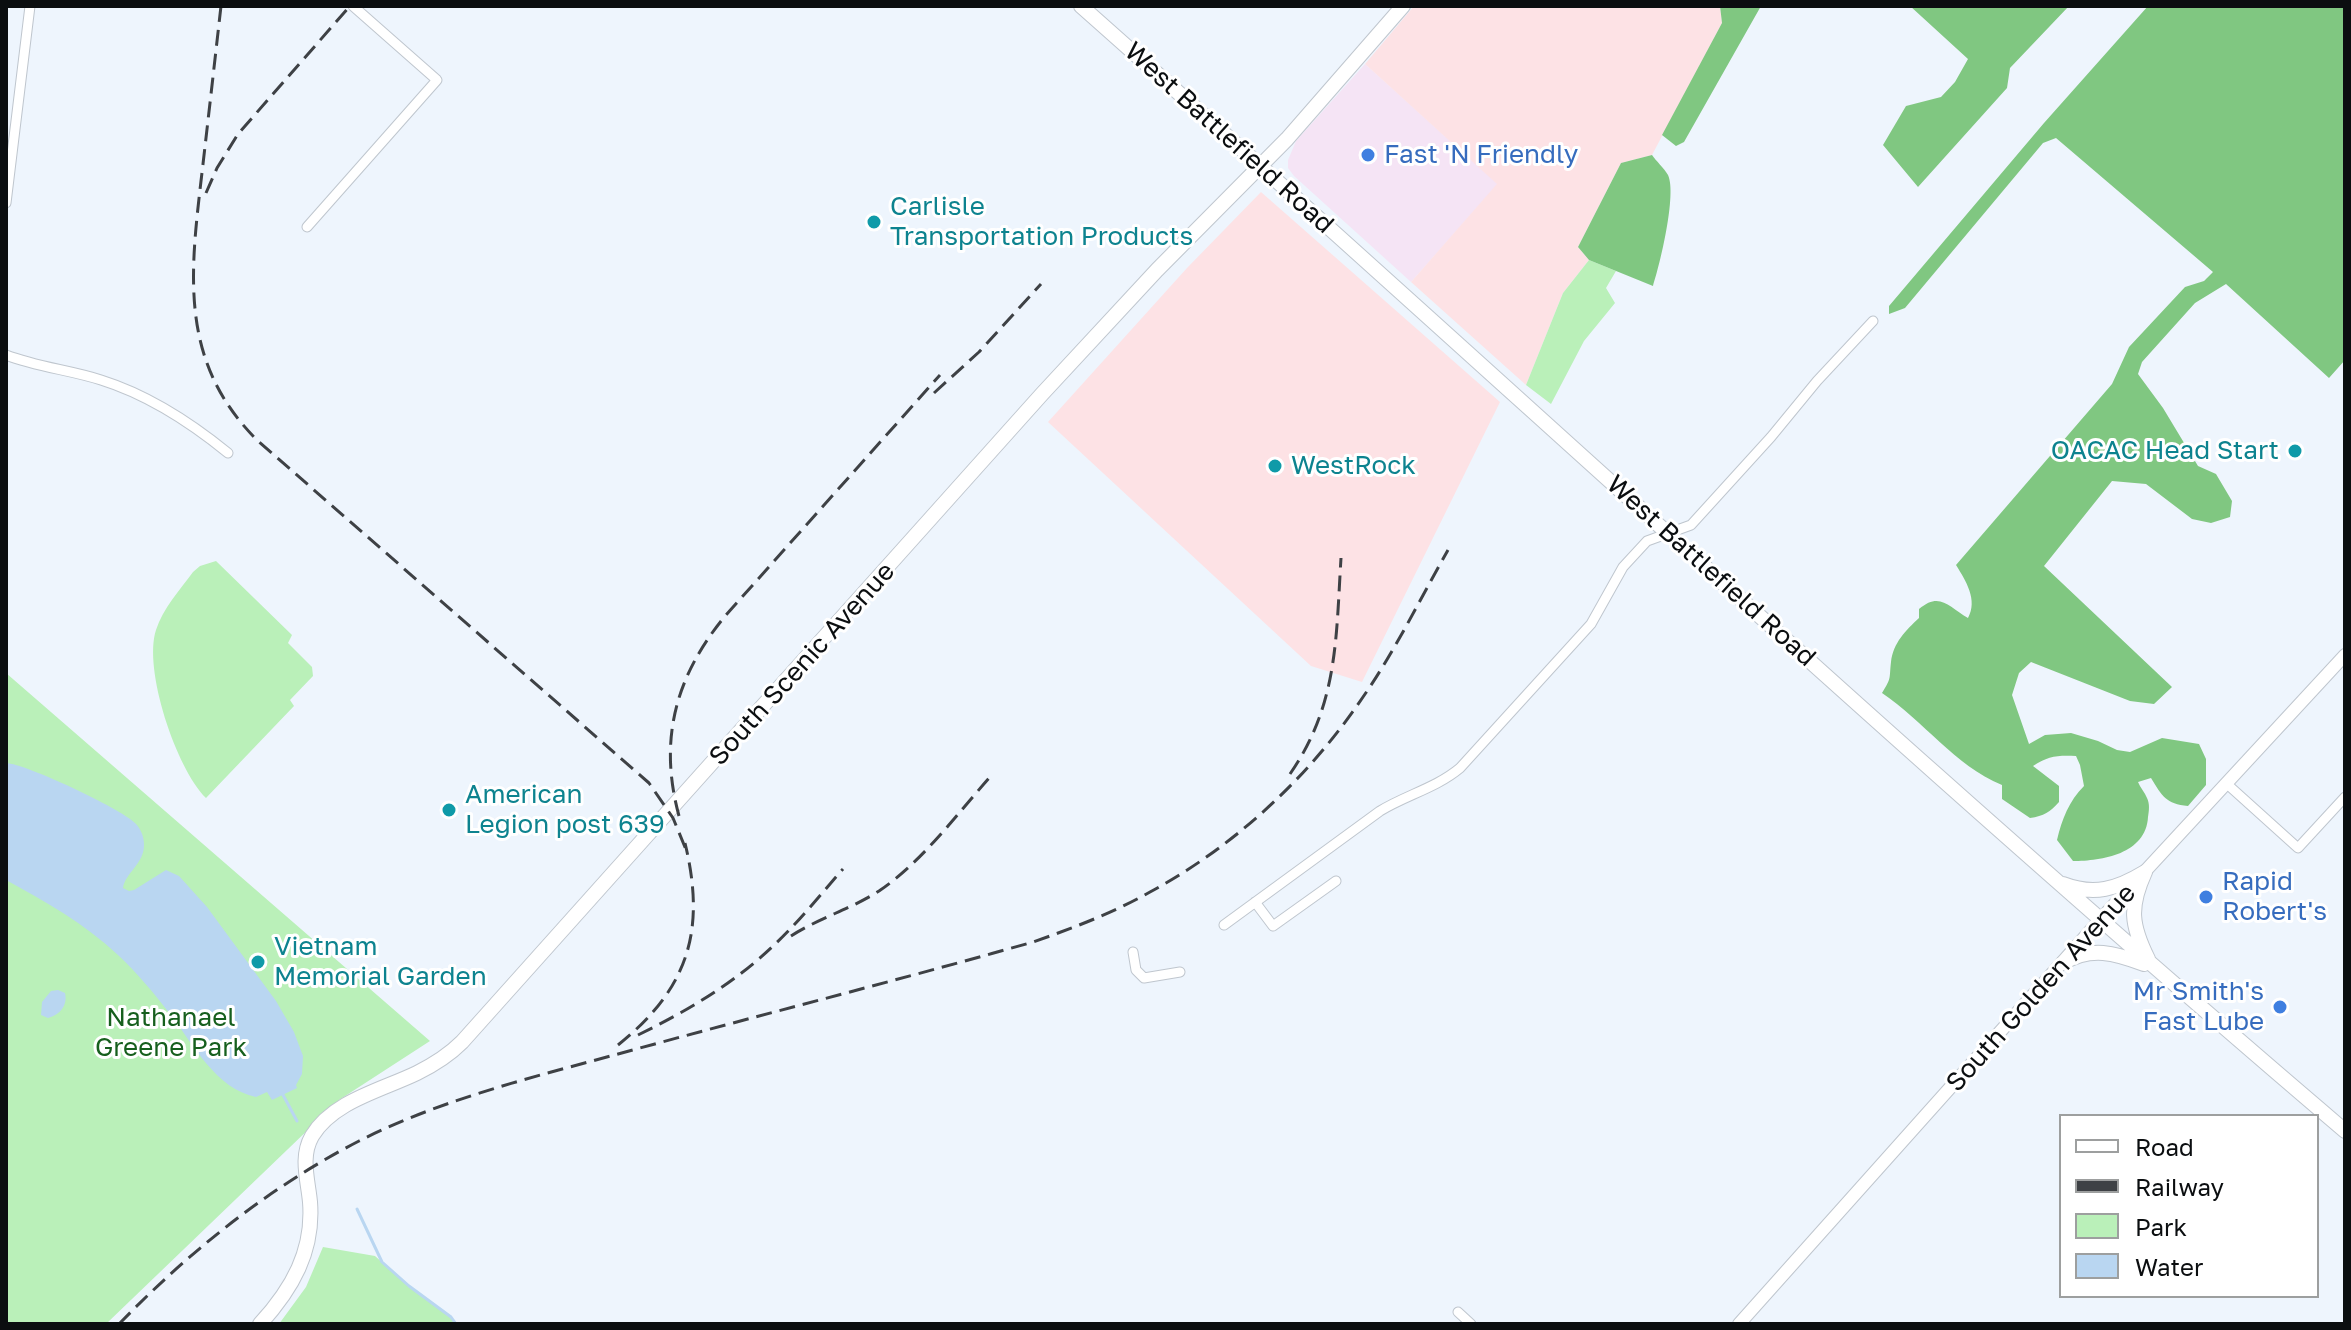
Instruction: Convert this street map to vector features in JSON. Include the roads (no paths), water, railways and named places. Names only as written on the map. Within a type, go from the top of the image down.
[{"type":"main road","name":"West Battlefield Road","points":[[1081,6],[2054,880],[2345,1131]]},
{"type":"main road","name":"South Scenic Avenue","points":[[260,1324],[283,1297],[302,1265],[311,1223],[305,1159],[309,1142],[316,1131],[339,1109],[426,1068],[462,1042],[1042,394],[1157,270],[1261,166],[1403,6]]},
{"type":"main road","points":[[2054,880],[2075,888],[2096,891],[2119,886],[2145,872]]},
{"type":"main road","points":[[2145,872],[2136,895],[2133,919],[2152,966]]},
{"type":"main road","points":[[2063,963],[2078,955],[2101,952],[2152,966]]},
{"type":"street","points":[[6,203],[30,6]]},
{"type":"street","points":[[307,227],[437,80],[353,6]]},
{"type":"street","points":[[1224,925],[1380,811],[1438,784],[1460,768],[1591,624],[1623,567],[1647,541],[1691,525],[1873,321]]},
{"type":"street","points":[[6,355],[102,380],[144,397],[179,416],[228,453]]},
{"type":"street","name":"South Golden Avenue","points":[[1739,1324],[2100,920],[2345,655]]},
{"type":"street","points":[[2227,784],[2298,848],[2345,797]]},
{"type":"street","points":[[1255,902],[1273,926],[1336,881]]},
{"type":"street","points":[[1133,952],[1136,970],[1144,978],[1180,972]]},
{"type":"street","points":[[1458,1312],[1471,1324]]},
{"type":"water","points":[[6,763],[72,788],[111,807],[137,825],[143,839],[143,852],[123,888],[134,890],[166,870],[179,876],[207,907],[276,1001],[294,1032],[303,1056],[297,1088],[272,1100],[267,1092],[256,1097],[229,1085],[207,1064],[139,976],[105,943],[50,905],[6,880]]},
{"type":"water","points":[[51,991],[65,993],[62,1009],[48,1018],[41,1015],[42,1002]]},
{"type":"waterway","points":[[282,1093],[297,1121]]},
{"type":"waterway","points":[[357,1209],[382,1262],[456,1324]]},
{"type":"railway","points":[[221,6],[195,240],[194,276],[195,311],[201,345],[213,378],[232,410],[258,441],[649,783],[673,818],[687,852]]},
{"type":"railway","points":[[206,193],[238,134],[350,6]]},
{"type":"railway","points":[[934,393],[979,352],[1041,284]]},
{"type":"railway","points":[[679,816],[670,761],[671,734],[676,709],[695,661],[726,615],[940,375]]},
{"type":"railway","points":[[119,1324],[202,1246],[262,1200],[325,1159],[424,1112],[526,1079],[1033,942],[1122,907],[1181,874],[1241,831],[1319,755],[1375,679],[1448,550]]},
{"type":"railway","points":[[1290,774],[1306,748],[1326,696],[1335,643],[1341,558]]},
{"type":"railway","points":[[791,936],[879,891],[895,879],[938,837],[991,776]]},
{"type":"railway","points":[[618,1045],[661,1002],[676,979],[686,955],[692,930],[693,903],[685,843]]},
{"type":"railway","points":[[638,1035],[709,996],[742,973],[791,928],[843,869]]},
{"type":"place","name":"Fast 'N Friendly","points":[[1368,155]]},
{"type":"place","name":"Carlisle Transportation Products","points":[[874,222]]},
{"type":"place","name":"OACAC Head Start","points":[[2295,451]]},
{"type":"place","name":"WestRock","points":[[1275,466]]},
{"type":"place","name":"American Legion post 639","points":[[449,810]]},
{"type":"place","name":"Rapid Robert's","points":[[2206,897]]},
{"type":"place","name":"Vietnam Memorial Garden","points":[[258,962]]},
{"type":"place","name":"Mr Smith's Fast Lube","points":[[2280,1007]]},
{"type":"park label","name":"Nathanael Greene Park","points":[[171,1033]]}]
